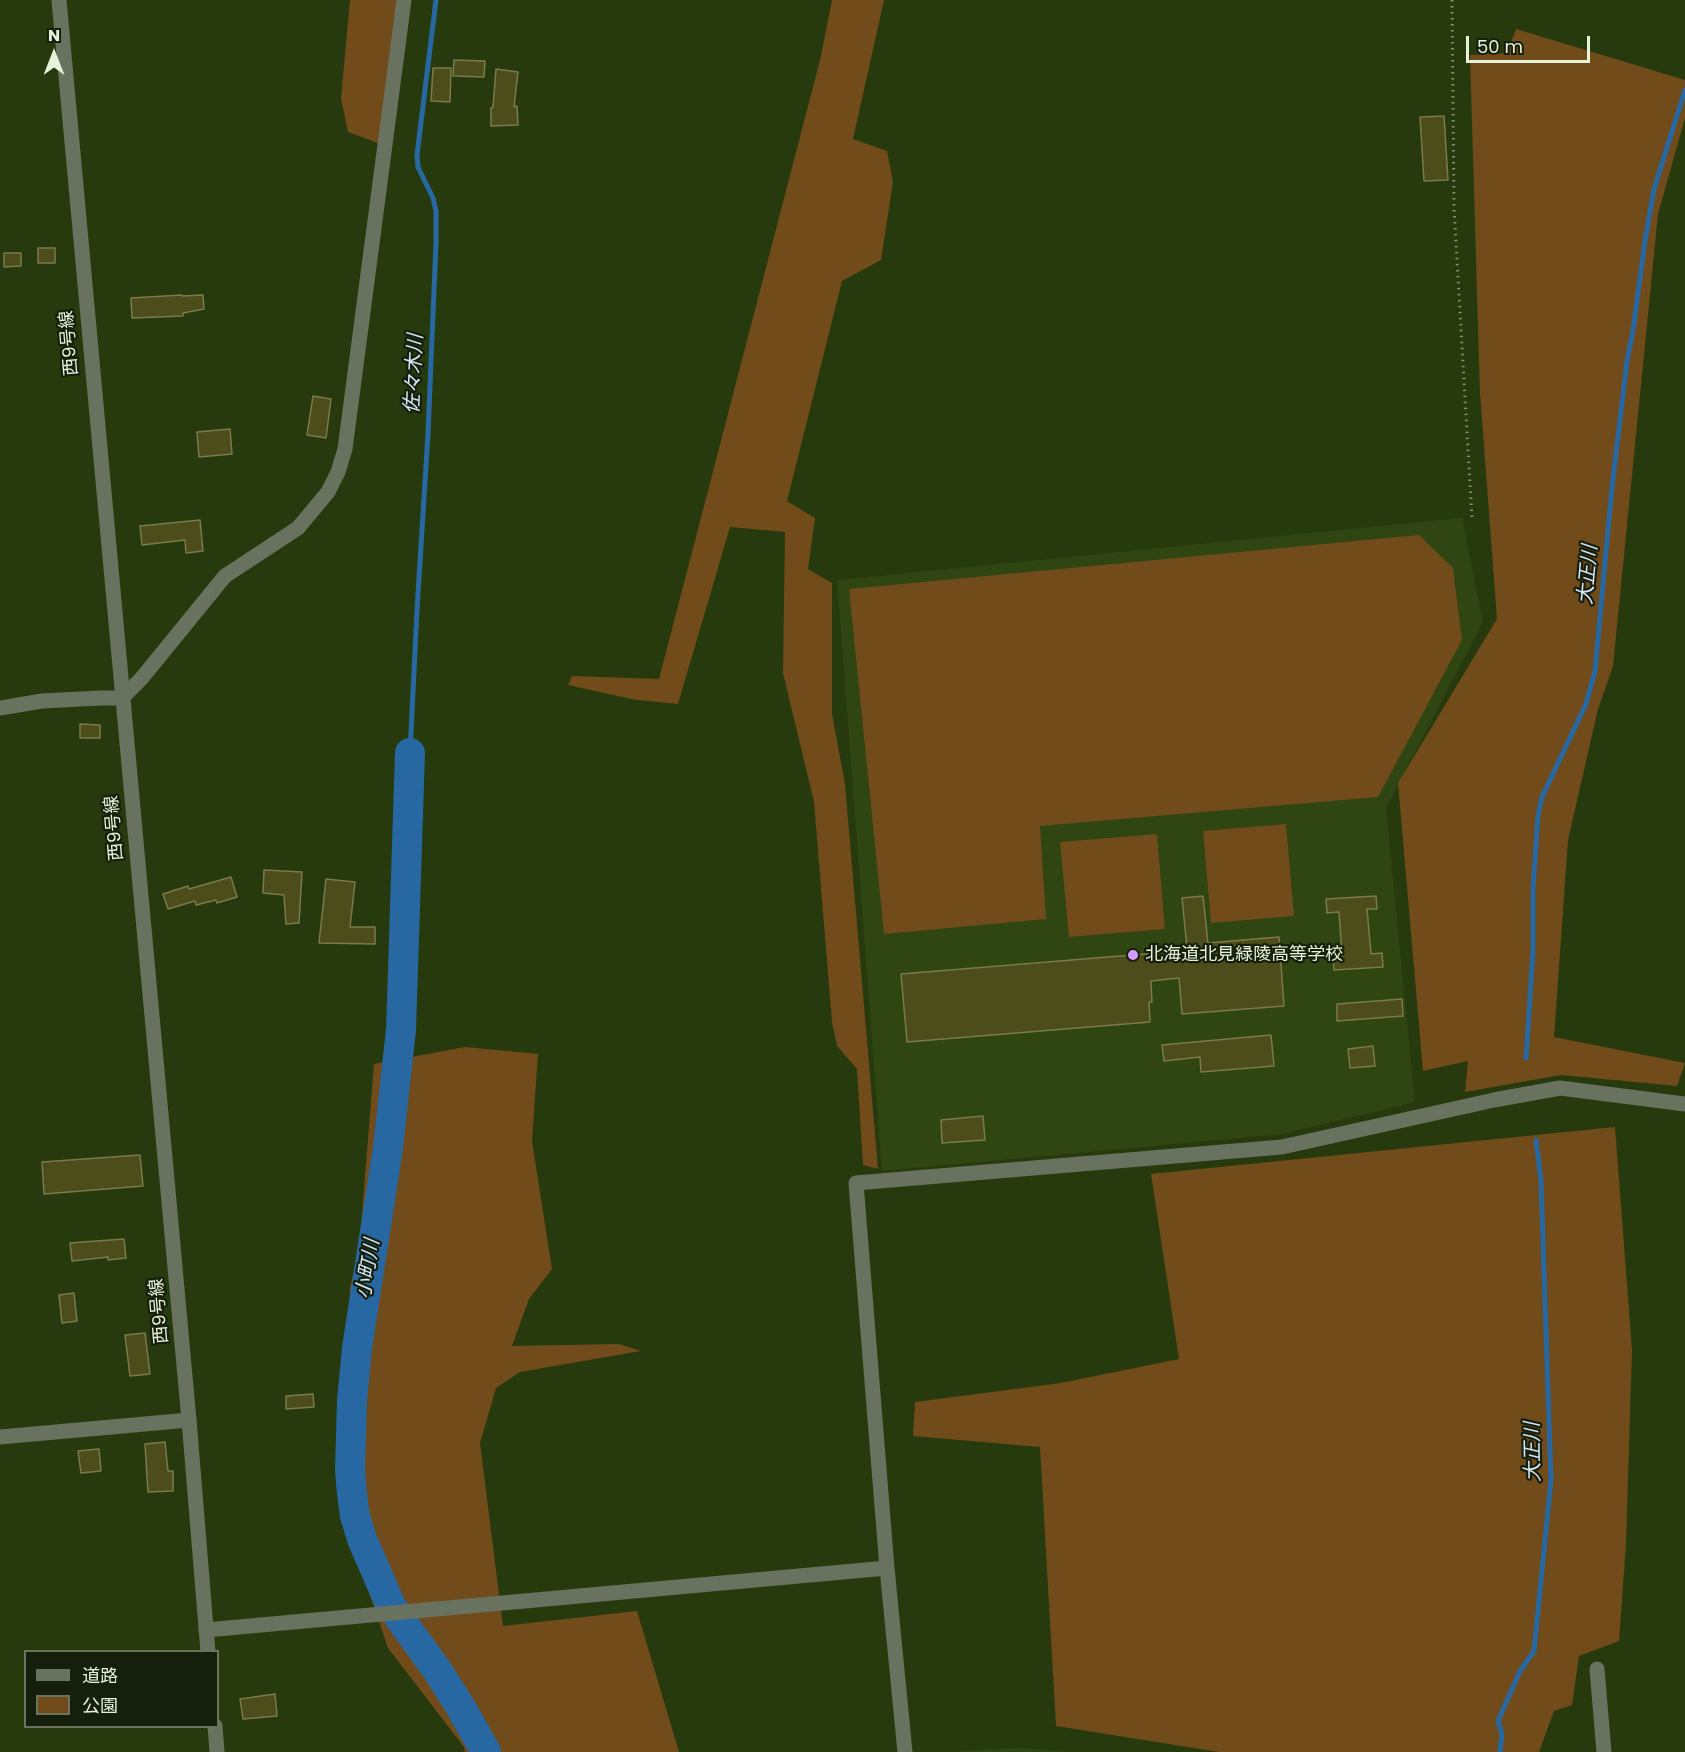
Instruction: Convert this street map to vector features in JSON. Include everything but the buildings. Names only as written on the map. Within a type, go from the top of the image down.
[{"type":"street","name":"西9号線","points":[[59,0],[189,1420],[208,1650]]},
{"type":"street","points":[[0,708],[42,701],[122,698],[141,679],[225,576],[298,528],[328,492],[338,472],[346,437],[404,0]]},
{"type":"street","points":[[905,1752],[886,1568],[856,1184],[1282,1147],[1494,1100],[1560,1088],[1685,1104]]},
{"type":"street","points":[[0,1437],[189,1420]]},
{"type":"street","points":[[206,1630],[886,1568]]},
{"type":"street","points":[[1597,1669],[1604,1752]]},
{"type":"street","points":[[215,1728],[217,1752]]},
{"type":"path","points":[[1452,0],[1454,208],[1472,518]]},
{"type":"shaded area","name":"北海道北見緑陵高等学校","points":[[1462,518],[1483,622],[1386,808],[1415,1102],[1283,1134],[882,1171],[837,580]]},
{"type":"shaded area","points":[[1018,1748],[1070,1752],[946,1752]]},
{"type":"green space","points":[[350,0],[402,0],[386,146],[348,132],[341,98]]},
{"type":"green space","points":[[832,0],[884,0],[853,139],[887,151],[893,182],[881,260],[842,281],[787,501],[815,518],[808,569],[832,583],[832,714],[845,784],[878,1169],[863,1165],[857,1069],[837,1046],[832,1022],[814,802],[783,673],[785,532],[730,527],[678,704],[636,700],[568,685],[572,676],[659,679],[820,60]]},
{"type":"green space","points":[[1516,29],[1685,80],[1685,118],[1658,214],[1613,666],[1598,709],[1568,840],[1554,1037],[1685,1063],[1677,1086],[1561,1075],[1465,1092],[1468,1061],[1423,1071],[1398,783],[1497,619],[1480,393],[1470,55],[1507,53]]},
{"type":"green space","points":[[1419,535],[1453,568],[1462,640],[1378,797],[1040,826],[1046,919],[884,934],[849,589]]},
{"type":"green space","points":[[1286,824],[1294,916],[1211,923],[1203,831]]},
{"type":"green space","points":[[1157,834],[1165,929],[1069,937],[1060,842]]},
{"type":"green space","points":[[465,1047],[538,1054],[532,1141],[552,1269],[529,1299],[512,1346],[619,1344],[641,1351],[520,1372],[496,1388],[480,1443],[503,1626],[637,1611],[679,1752],[465,1752],[464,1747],[388,1648],[342,1513],[350,1287],[359,1252],[374,1064]]},
{"type":"green space","points":[[1615,1127],[1632,1350],[1626,1544],[1619,1641],[1579,1656],[1572,1705],[1554,1711],[1539,1752],[1219,1752],[1056,1726],[1040,1447],[913,1436],[915,1402],[1061,1383],[1179,1359],[1151,1174]]},
{"type":"waterway","name":"佐々木川","points":[[410,753],[436,243],[436,211],[433,198],[418,167],[417,155],[436,0]]},
{"type":"waterway","name":"大正川","points":[[1526,1058],[1538,815],[1542,797],[1586,704],[1595,671],[1612,487],[1627,361],[1645,241],[1654,189],[1685,90]]},
{"type":"waterway","name":"小町川","points":[[410,753],[401,1030],[388,1148],[357,1348],[352,1401],[350,1470],[355,1516],[362,1539],[391,1606],[437,1670],[486,1752]]},
{"type":"waterway","name":"大正川","points":[[1500,1752],[1502,1734],[1498,1721],[1520,1671],[1534,1651],[1551,1480],[1541,1181],[1536,1140]]},
{"type":"place","name":"北海道北見緑陵高等学校","points":[[1133,955]]}]
